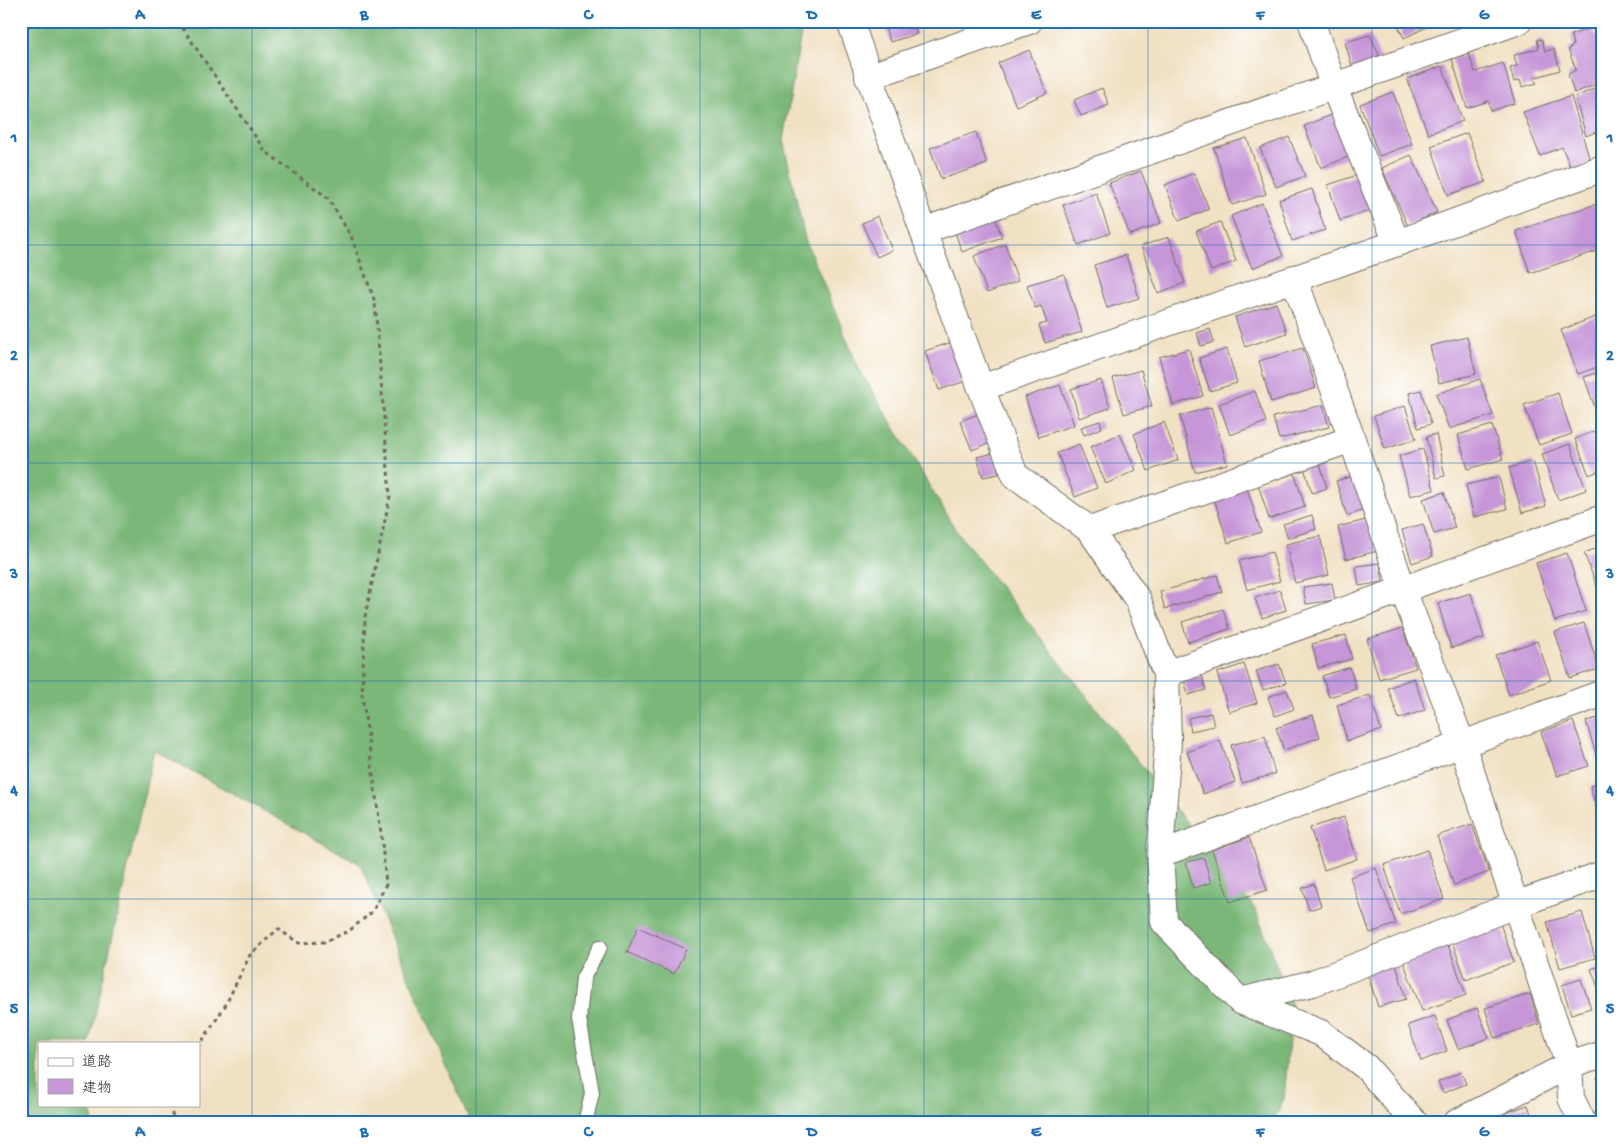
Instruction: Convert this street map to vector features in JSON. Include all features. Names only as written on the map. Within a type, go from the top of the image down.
[{"type":"street","points":[[850,21],[923,231],[1015,475],[1090,530],[1138,600],[1166,674],[1168,741],[1160,854],[1164,922],[1240,1001],[1321,1033],[1366,1067],[1415,1123]]},
{"type":"street","points":[[868,77],[1029,21]]},
{"type":"street","points":[[1311,21],[1334,87],[1397,243]]},
{"type":"street","points":[[923,231],[1519,21]]},
{"type":"street","points":[[981,388],[1397,243],[1603,168]]},
{"type":"street","points":[[1294,278],[1352,439],[1403,590],[1462,744],[1569,1065],[1571,1098],[1583,1123]]},
{"type":"street","points":[[1090,530],[1352,439]]},
{"type":"street","points":[[1166,674],[1603,518]]},
{"type":"street","points":[[1160,854],[1603,693]]},
{"type":"street","points":[[1240,1001],[1313,983],[1516,905],[1603,874]]},
{"type":"street","points":[[1456,1123],[1569,1065],[1603,1054]]},
{"type":"lane","points":[[585,1123],[592,1093],[578,1019],[583,978],[600,947]]},
{"type":"path","points":[[178,21],[266,152],[328,198],[351,236],[375,302],[390,496],[365,617],[362,694],[386,884],[373,911],[349,931],[324,942],[299,943],[278,929],[250,954],[225,1006],[200,1044]]},
{"type":"path","points":[[170,1106],[174,1123]]},
{"type":"green space","points":[[21,21],[803,21],[783,140],[805,239],[858,367],[957,532],[1255,909],[1292,1005],[1284,1099],[1273,1123],[471,1123],[360,864],[154,750],[89,1042],[38,1042],[38,1106],[90,1106],[93,1123],[21,1123]]},
{"type":"building","points":[[883,21],[912,21],[917,34],[890,42]]},
{"type":"building","points":[[1328,21],[1350,21],[1331,28]]},
{"type":"building","points":[[1396,21],[1432,21],[1433,24],[1404,38]]},
{"type":"building","points":[[1593,27],[1595,35],[1603,33],[1603,82],[1574,93],[1568,74],[1576,70],[1568,49],[1573,46],[1571,35]]},
{"type":"building","points":[[1370,35],[1383,64],[1354,73],[1345,42]]},
{"type":"building","points":[[1542,39],[1545,51],[1554,49],[1560,70],[1533,78],[1537,83],[1522,87],[1520,80],[1514,82],[1510,68],[1517,66],[1514,55],[1539,48],[1537,40]]},
{"type":"building","points":[[1029,50],[1047,93],[1016,106],[998,63]]},
{"type":"building","points":[[1469,54],[1475,72],[1503,63],[1515,103],[1491,111],[1489,101],[1467,108],[1452,59]]},
{"type":"building","points":[[1442,66],[1463,121],[1428,134],[1407,79]]},
{"type":"building","points":[[1603,85],[1603,129],[1586,136],[1575,97]]},
{"type":"building","points":[[1102,88],[1109,105],[1081,116],[1074,100]]},
{"type":"building","points":[[1393,92],[1412,144],[1379,156],[1360,104]]},
{"type":"building","points":[[1571,96],[1591,164],[1572,171],[1562,147],[1540,156],[1523,112]]},
{"type":"building","points":[[1333,114],[1350,156],[1321,168],[1304,126]]},
{"type":"building","points":[[976,132],[987,164],[941,179],[930,148]]},
{"type":"building","points":[[1467,133],[1486,182],[1448,195],[1431,146]]},
{"type":"building","points":[[1289,137],[1305,176],[1276,187],[1260,148]]},
{"type":"building","points":[[1247,138],[1266,194],[1232,205],[1214,148]]},
{"type":"building","points":[[1411,155],[1437,212],[1408,226],[1382,168]]},
{"type":"building","points":[[1141,171],[1161,223],[1130,235],[1109,183]]},
{"type":"building","points":[[1194,173],[1209,209],[1179,221],[1165,185]]},
{"type":"building","points":[[1360,174],[1372,210],[1340,221],[1328,185]]},
{"type":"building","points":[[1312,189],[1325,230],[1292,241],[1279,200]]},
{"type":"building","points":[[1096,193],[1110,233],[1078,245],[1063,205]]},
{"type":"building","points":[[1262,203],[1283,256],[1252,268],[1231,216]]},
{"type":"building","points":[[1599,203],[1603,213],[1603,249],[1530,273],[1516,231]]},
{"type":"building","points":[[993,213],[1002,237],[962,252],[953,227]]},
{"type":"building","points":[[878,216],[892,250],[877,257],[862,223]]},
{"type":"building","points":[[1220,222],[1236,261],[1211,271],[1196,231]]},
{"type":"building","points":[[1169,237],[1185,283],[1158,293],[1141,246]]},
{"type":"building","points":[[1005,244],[1018,281],[987,293],[974,256]]},
{"type":"building","points":[[1126,255],[1139,298],[1107,308],[1094,265]]},
{"type":"building","points":[[1064,274],[1082,332],[1045,343],[1039,325],[1047,323],[1041,306],[1035,308],[1027,285]]},
{"type":"building","points":[[1276,303],[1287,333],[1245,347],[1235,317]]},
{"type":"building","points":[[1595,317],[1603,338],[1603,365],[1578,374],[1561,330]]},
{"type":"building","points":[[1210,329],[1214,342],[1201,346],[1197,333]]},
{"type":"building","points":[[1467,337],[1476,374],[1439,383],[1430,346]]},
{"type":"building","points":[[952,342],[966,381],[939,390],[925,351]]},
{"type":"building","points":[[1303,348],[1316,388],[1271,402],[1259,361]]},
{"type":"building","points":[[1189,349],[1203,396],[1173,405],[1159,357]]},
{"type":"building","points":[[1227,349],[1237,383],[1210,391],[1199,358]]},
{"type":"building","points":[[1141,370],[1152,406],[1124,414],[1113,378]]},
{"type":"building","points":[[1603,371],[1603,418],[1599,419],[1584,377]]},
{"type":"building","points":[[1480,379],[1493,415],[1449,429],[1436,394]]},
{"type":"building","points":[[1101,380],[1110,408],[1079,418],[1071,389]]},
{"type":"building","points":[[1060,385],[1074,425],[1039,437],[1025,397]]},
{"type":"building","points":[[1421,390],[1431,424],[1418,428],[1409,393]]},
{"type":"building","points":[[1255,391],[1266,422],[1230,435],[1219,404]]},
{"type":"building","points":[[1558,393],[1572,434],[1539,445],[1524,405]]},
{"type":"building","points":[[1323,405],[1329,427],[1279,439],[1273,417]]},
{"type":"building","points":[[1405,406],[1416,439],[1385,449],[1374,416]]},
{"type":"building","points":[[1211,407],[1227,464],[1195,472],[1180,416]]},
{"type":"building","points":[[978,414],[990,443],[972,450],[960,421]]},
{"type":"building","points":[[1100,421],[1102,428],[1084,435],[1081,427]]},
{"type":"building","points":[[1164,422],[1178,460],[1148,471],[1134,434]]},
{"type":"building","points":[[1492,425],[1503,459],[1468,469],[1458,435]]},
{"type":"building","points":[[1603,428],[1603,469],[1589,475],[1575,439]]},
{"type":"building","points":[[1120,434],[1136,470],[1106,484],[1090,447]]},
{"type":"building","points":[[1436,434],[1445,476],[1436,478],[1426,437]]},
{"type":"building","points":[[1079,444],[1097,488],[1075,497],[1057,453]]},
{"type":"building","points":[[1570,444],[1586,490],[1558,500],[1542,454]]},
{"type":"building","points":[[1423,449],[1434,490],[1410,496],[1399,456]]},
{"type":"building","points":[[994,453],[999,474],[983,477],[977,457]]},
{"type":"building","points":[[1533,461],[1546,506],[1522,513],[1509,468]]},
{"type":"building","points":[[1320,464],[1327,488],[1312,493],[1304,468]]},
{"type":"building","points":[[1294,472],[1305,507],[1269,519],[1258,484]]},
{"type":"building","points":[[1356,475],[1367,509],[1347,516],[1336,481]]},
{"type":"building","points":[[1499,477],[1507,509],[1474,517],[1466,485]]},
{"type":"building","points":[[1246,485],[1261,532],[1228,543],[1213,495]]},
{"type":"building","points":[[1444,492],[1455,528],[1434,534],[1423,499]]},
{"type":"building","points":[[1312,515],[1316,529],[1288,538],[1283,524]]},
{"type":"building","points":[[1370,519],[1378,551],[1346,559],[1338,527]]},
{"type":"building","points":[[1423,524],[1433,556],[1412,563],[1402,530]]},
{"type":"building","points":[[1320,536],[1329,575],[1295,583],[1286,544]]},
{"type":"building","points":[[1603,546],[1603,602],[1584,553]]},
{"type":"building","points":[[1272,552],[1280,581],[1247,590],[1239,561]]},
{"type":"building","points":[[1567,553],[1586,611],[1555,621],[1536,563]]},
{"type":"building","points":[[1380,563],[1383,582],[1359,586],[1356,566]]},
{"type":"building","points":[[1217,575],[1222,592],[1165,609],[1160,592]]},
{"type":"building","points":[[1332,583],[1335,600],[1306,604],[1303,587]]},
{"type":"building","points":[[1280,590],[1286,610],[1262,618],[1255,598]]},
{"type":"building","points":[[1471,593],[1484,638],[1451,648],[1438,603]]},
{"type":"building","points":[[1223,609],[1230,629],[1188,642],[1182,622]]},
{"type":"building","points":[[1584,623],[1599,669],[1570,678],[1555,632]]},
{"type":"building","points":[[1403,628],[1416,668],[1379,679],[1367,639]]},
{"type":"building","points":[[1346,635],[1352,659],[1318,668],[1312,644]]},
{"type":"building","points":[[1537,641],[1551,680],[1509,695],[1495,655]]},
{"type":"building","points":[[1244,664],[1257,703],[1229,712],[1217,673]]},
{"type":"building","points":[[1279,664],[1286,683],[1263,690],[1256,671]]},
{"type":"building","points":[[1350,667],[1356,689],[1329,697],[1322,676]]},
{"type":"building","points":[[1202,675],[1206,690],[1188,695],[1184,679]]},
{"type":"building","points":[[1414,678],[1425,710],[1399,719],[1388,688]]},
{"type":"building","points":[[1287,690],[1294,709],[1275,716],[1268,697]]},
{"type":"building","points":[[1370,695],[1381,730],[1347,741],[1337,705]]},
{"type":"building","points":[[1211,713],[1214,726],[1191,731],[1188,718]]},
{"type":"building","points":[[1313,715],[1320,737],[1284,750],[1276,728]]},
{"type":"building","points":[[1603,717],[1603,767],[1600,768],[1586,721]]},
{"type":"building","points":[[1573,721],[1589,766],[1557,776],[1541,732]]},
{"type":"building","points":[[1265,736],[1275,774],[1242,783],[1231,745]]},
{"type":"building","points":[[1220,740],[1235,782],[1203,794],[1187,752]]},
{"type":"building","points":[[1603,783],[1603,830],[1602,830],[1590,786]]},
{"type":"building","points":[[1344,817],[1357,859],[1324,870],[1310,828]]},
{"type":"building","points":[[1472,824],[1489,872],[1454,885],[1437,836]]},
{"type":"building","points":[[1249,837],[1267,890],[1230,902],[1212,850]]},
{"type":"building","points":[[1427,850],[1444,899],[1400,914],[1384,865]]},
{"type":"building","points":[[1204,858],[1211,883],[1193,888],[1186,862]]},
{"type":"building","points":[[1376,868],[1396,924],[1370,933],[1350,877]]},
{"type":"building","points":[[1314,884],[1321,906],[1309,910],[1302,888]]},
{"type":"building","points":[[1582,912],[1595,958],[1560,968],[1547,922]]},
{"type":"building","points":[[1498,918],[1514,962],[1466,980],[1450,936]]},
{"type":"building","points":[[638,927],[686,949],[674,974],[627,952]]},
{"type":"building","points":[[1448,945],[1466,995],[1422,1011],[1403,961]]},
{"type":"building","points":[[1395,960],[1406,999],[1378,1007],[1366,969]]},
{"type":"building","points":[[1603,965],[1603,1000],[1591,969]]},
{"type":"building","points":[[1581,979],[1591,1008],[1571,1014],[1562,985]]},
{"type":"building","points":[[1530,994],[1539,1024],[1494,1038],[1485,1008]]},
{"type":"building","points":[[1477,1008],[1489,1038],[1458,1049],[1447,1020]]},
{"type":"building","points":[[1435,1016],[1447,1051],[1421,1061],[1408,1025]]},
{"type":"building","points":[[1461,1072],[1466,1084],[1443,1093],[1438,1082]]},
{"type":"building","points":[[1603,1075],[1603,1092],[1597,1077]]},
{"type":"building","points":[[1528,1105],[1534,1123],[1489,1123],[1488,1119]]}]
